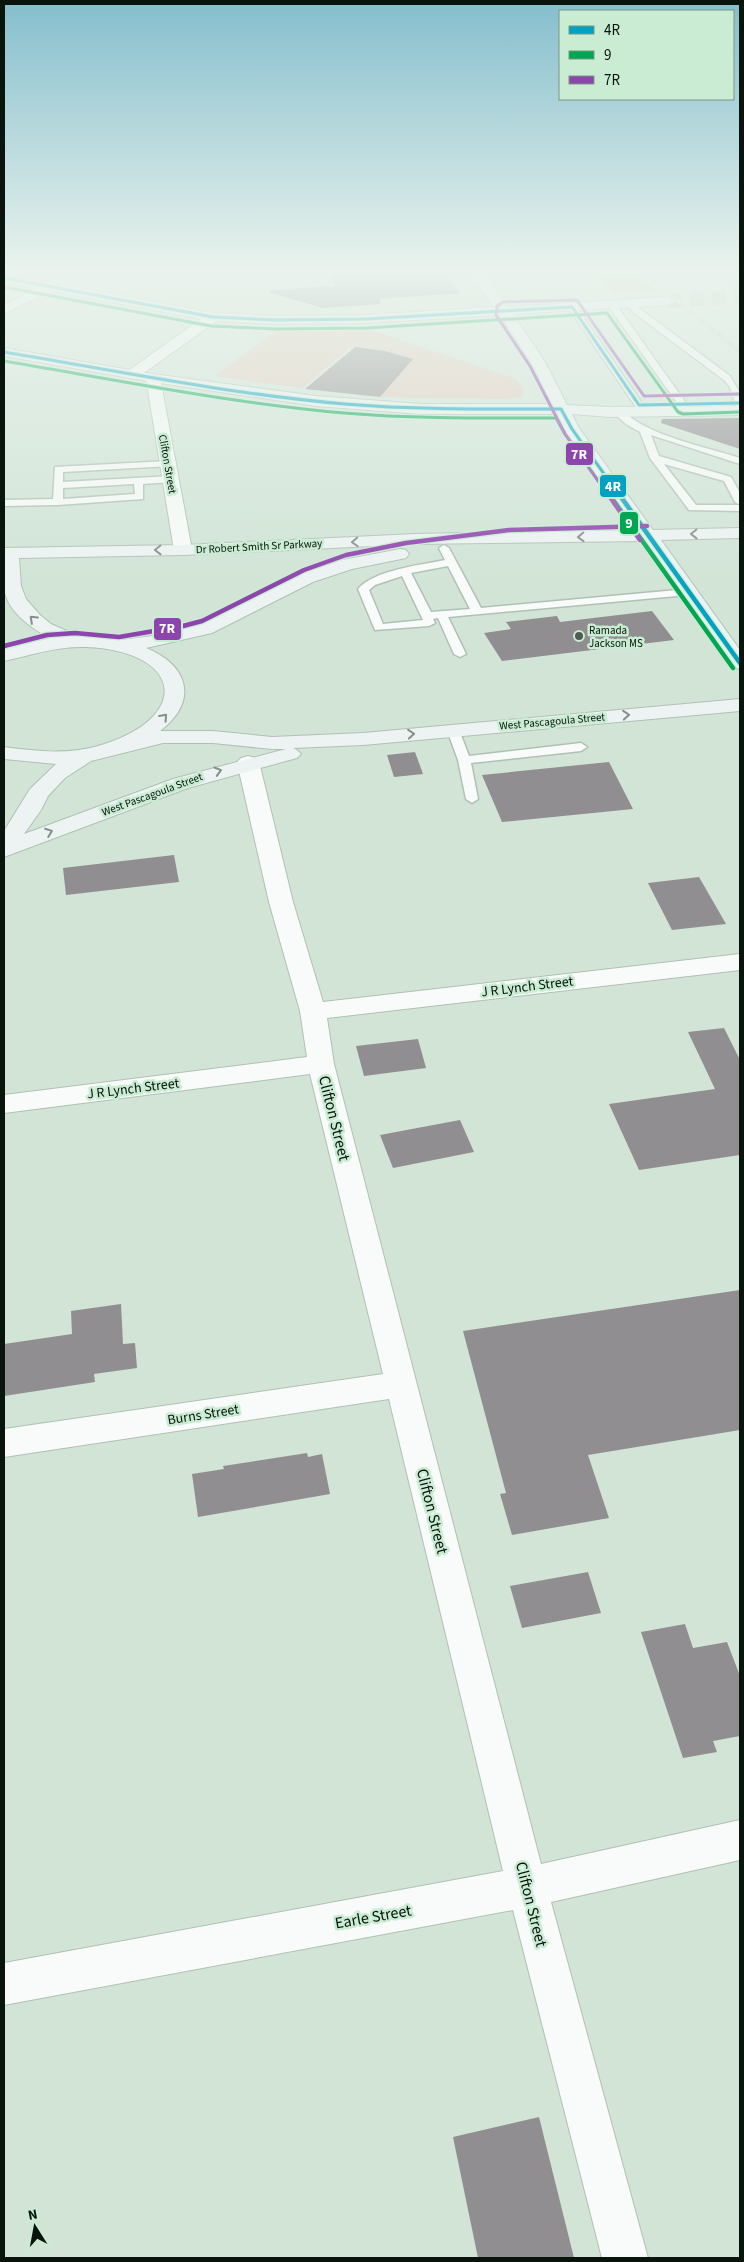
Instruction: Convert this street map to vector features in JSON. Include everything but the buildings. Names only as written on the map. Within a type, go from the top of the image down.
[{"type":"main road","points":[[136,375],[316,401],[421,409],[561,409],[618,412],[740,406]]},
{"type":"main road","points":[[544,375],[572,429],[740,663]]},
{"type":"main road","points":[[592,410],[605,406],[639,405],[740,406]]},
{"type":"main road","points":[[4,655],[48,644],[76,642],[119,646],[152,642],[205,629],[307,578],[348,564],[448,555],[508,539],[740,533]]},
{"type":"main road","name":"Dr Robert Smith Sr Parkway","points":[[76,642],[34,622],[17,601],[8,571],[7,553],[183,550],[415,539],[508,539]]},
{"type":"main road","points":[[4,753],[18,756],[58,758],[85,755],[121,746],[141,736],[167,716],[177,694],[175,683],[167,670],[153,658],[119,646]]},
{"type":"main road","name":"West Pascagoula Street","points":[[121,746],[163,737],[213,738],[272,743],[363,739],[740,705]]},
{"type":"main road","name":"West Pascagoula Street","points":[[4,850],[173,784],[248,762],[363,739]]},
{"type":"main road","points":[[4,846],[25,817],[38,794],[57,773],[85,755]]},
{"type":"street","name":"Clifton Street","points":[[153,378],[183,550]]},
{"type":"street","name":"Clifton Street","points":[[248,762],[281,902],[313,1011],[321,1064],[527,1887],[625,2258]]},
{"type":"street","name":"J R Lynch Street","points":[[313,1011],[740,962]]},
{"type":"street","name":"J R Lynch Street","points":[[4,1104],[321,1064]]},
{"type":"street","name":"Burns Street","points":[[4,1444],[402,1384]]},
{"type":"street","name":"Earle Street","points":[[4,1984],[527,1887],[740,1840]]},
{"type":"lane","points":[[618,375],[639,405]]},
{"type":"lane","points":[[661,375],[683,405]]},
{"type":"lane","points":[[722,375],[734,387],[740,406]]},
{"type":"lane","points":[[618,412],[629,422],[644,430],[740,461]]},
{"type":"lane","points":[[644,430],[655,458],[693,508],[740,508]]},
{"type":"lane","points":[[655,458],[728,479],[740,502]]},
{"type":"lane","points":[[58,502],[58,469],[170,472]]},
{"type":"lane","points":[[58,486],[138,481],[170,472]]},
{"type":"lane","points":[[4,503],[140,497],[138,481]]},
{"type":"lane","points":[[405,571],[430,623],[379,628],[363,589],[371,584],[405,571],[448,555],[477,611]]},
{"type":"lane","points":[[426,616],[688,592]]},
{"type":"lane","points":[[441,614],[460,654]]},
{"type":"lane","points":[[453,730],[464,760],[472,799]]},
{"type":"lane","points":[[464,760],[581,747]]},
{"type":"shaded area","points":[[217,375],[318,375],[302,388],[215,376]]},
{"type":"shaded area","points":[[399,375],[503,375],[516,379],[524,392],[523,396],[507,399],[380,397]]},
{"type":"transit line","name":"9","points":[[83,375],[259,403],[344,413],[450,418],[556,418],[565,434],[733,668]]},
{"type":"transit line","name":"4R","points":[[136,375],[302,400],[345,404],[453,409],[561,409],[572,429],[740,663]]},
{"type":"transit line","name":"7R","points":[[534,375],[565,434],[640,540]]},
{"type":"transit line","name":"4R","points":[[618,375],[639,405],[740,403]]},
{"type":"transit line","name":"7R","points":[[629,375],[644,396],[740,394]]},
{"type":"transit line","name":"9","points":[[651,375],[678,412],[683,414],[740,412]]},
{"type":"transit line","name":"7R","points":[[4,646],[47,635],[75,633],[119,637],[183,626],[202,621],[304,570],[346,555],[406,543],[509,530],[647,526]]},
{"type":"place","name":"Ramada Jackson MS","points":[[579,636]]}]
